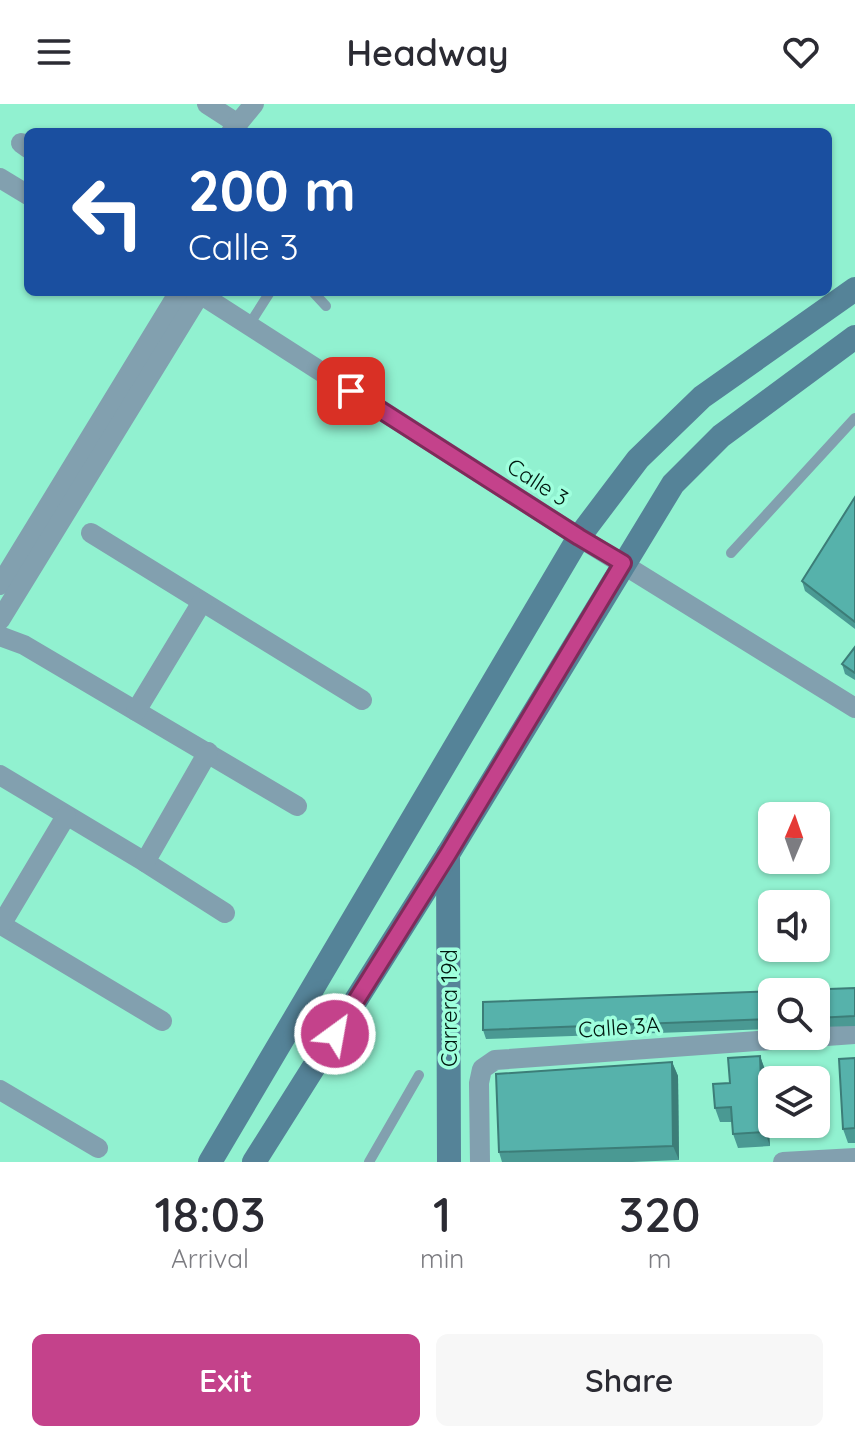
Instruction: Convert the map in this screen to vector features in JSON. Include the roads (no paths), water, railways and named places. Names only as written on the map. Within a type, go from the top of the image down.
[{"type":"main road","points":[[210,1162],[579,537],[638,459],[702,397],[855,289]]},
{"type":"main road","points":[[254,1162],[448,854],[673,484],[721,436],[855,337]]},
{"type":"main road","name":"Carrera 19d","points":[[448,854],[449,1162]]},
{"type":"street","points":[[207,104],[234,128],[254,104]]},
{"type":"street","points":[[0,178],[24,193]]},
{"type":"street","points":[[0,585],[177,296]]},
{"type":"street","points":[[24,645],[0,619],[198,296]]},
{"type":"street","name":"Calle 3","points":[[205,296],[579,537],[855,708]]},
{"type":"street","points":[[91,533],[362,700]]},
{"type":"street","points":[[136,711],[202,602]]},
{"type":"street","points":[[0,636],[24,645],[297,806]]},
{"type":"street","points":[[145,862],[208,752]]},
{"type":"street","points":[[0,775],[225,913]]},
{"type":"street","points":[[66,816],[1,924],[162,1021]]},
{"type":"street","name":"Calle 3A","points":[[480,1162],[479,1083],[482,1069],[495,1060],[855,1034]]},
{"type":"street","points":[[0,1090],[98,1148]]},
{"type":"street","points":[[783,1162],[855,1158]]},
{"type":"lane","points":[[249,325],[267,296]]},
{"type":"lane","points":[[317,296],[326,306]]},
{"type":"lane","points":[[731,553],[855,418]]},
{"type":"lane","points":[[369,1162],[419,1075]]}]
